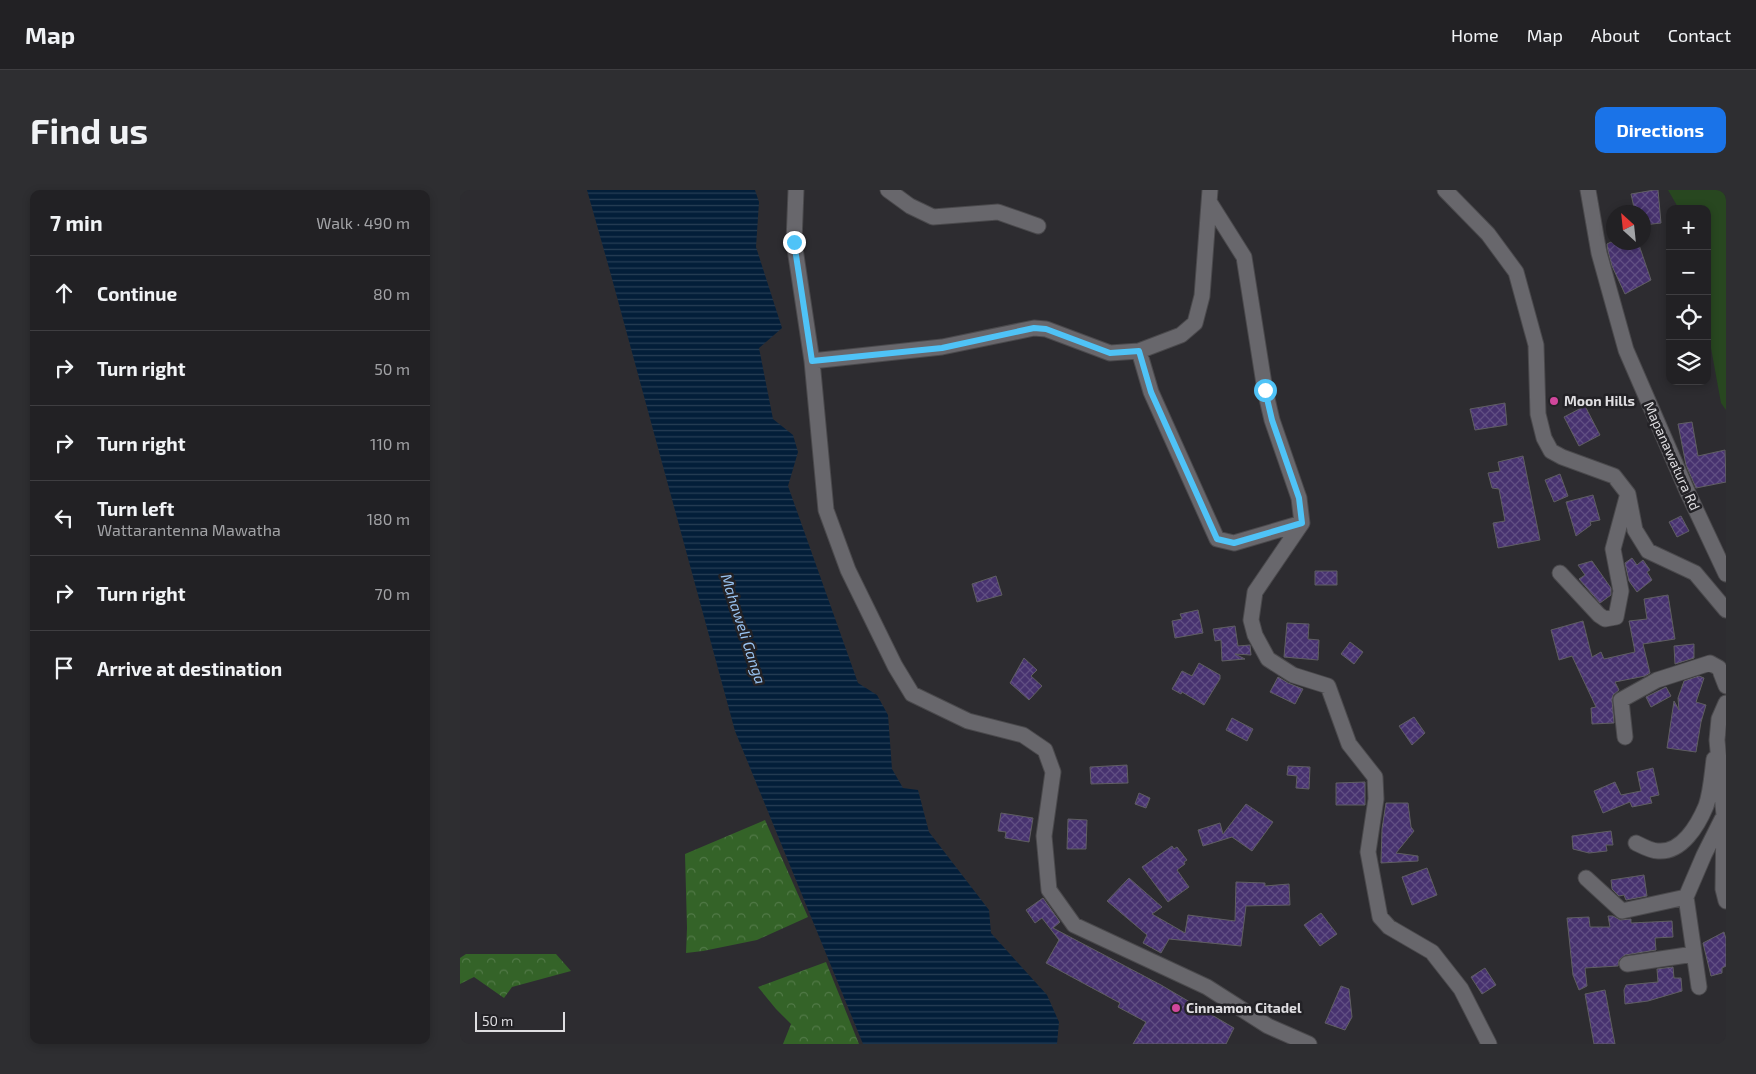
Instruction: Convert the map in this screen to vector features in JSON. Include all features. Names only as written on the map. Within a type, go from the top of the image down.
[{"type":"street","points":[[796,190],[794,242],[812,361],[826,510],[848,570],[895,666],[912,694],[968,721],[1023,735],[1045,750],[1053,772],[1044,836],[1049,890],[1074,925],[1140,954],[1207,987],[1268,1026],[1309,1044]]},
{"type":"street","points":[[888,190],[910,206],[933,217],[998,212],[1038,226]]},
{"type":"street","points":[[1445,190],[1488,234],[1516,272],[1536,345],[1538,414],[1544,438],[1552,451],[1562,457],[1614,476],[1628,494],[1635,530],[1648,551],[1695,573],[1726,610]]},
{"type":"street","name":"Mapanawatura Rd","points":[[1588,190],[1600,253],[1626,350],[1688,494],[1726,574]]},
{"type":"street","points":[[812,361],[942,348],[1034,328],[1046,329],[1110,353],[1139,351],[1181,335],[1195,323],[1202,296],[1210,197]]},
{"type":"street","points":[[1210,197],[1244,257],[1265,390],[1272,420],[1299,498],[1302,523],[1255,592],[1252,620],[1255,635],[1268,659],[1294,675],[1328,686],[1349,744],[1375,777],[1376,799],[1368,852],[1380,917],[1389,927],[1432,952],[1461,989],[1489,1044]]},
{"type":"street","points":[[1139,351],[1151,392],[1217,539],[1234,543],[1302,523]]},
{"type":"street","points":[[1560,573],[1599,615],[1605,619],[1616,617],[1621,591],[1613,549],[1628,494]]},
{"type":"street","points":[[1625,736],[1621,700],[1657,680],[1710,663],[1719,668],[1726,686]]},
{"type":"street","points":[[1726,703],[1719,719],[1718,740],[1724,815],[1723,890],[1726,901]]},
{"type":"street","points":[[1636,843],[1656,852],[1664,851],[1680,844],[1693,831],[1706,804],[1718,740]]},
{"type":"street","points":[[1699,987],[1686,897],[1724,815]]},
{"type":"street","points":[[1586,878],[1622,910],[1686,897]]},
{"type":"street","points":[[1627,964],[1694,954]]},
{"type":"green space","points":[[1668,190],[1726,190],[1726,410],[1721,403],[1711,348],[1711,205],[1677,205]]},
{"type":"green space","points":[[765,820],[808,917],[757,940],[686,953],[685,854]]},
{"type":"green space","points":[[466,954],[556,954],[571,971],[512,987],[504,998],[474,977],[460,984],[460,958]]},
{"type":"green space","points":[[826,962],[859,1044],[783,1044],[791,1024],[758,987]]},
{"type":"water","name":"Mahaweli Ganga","points":[[587,190],[755,190],[759,202],[756,247],[782,328],[759,348],[773,419],[793,435],[798,452],[788,486],[858,683],[877,695],[888,715],[892,769],[903,788],[918,790],[929,832],[989,910],[991,933],[1047,995],[1059,1022],[1057,1044],[863,1044],[735,731]]},
{"type":"building","points":[[1658,190],[1661,223],[1651,224],[1651,205],[1633,205],[1631,194]]},
{"type":"building","points":[[1641,250],[1651,280],[1625,294],[1612,266],[1608,251]]},
{"type":"building","points":[[1505,403],[1507,425],[1475,430],[1470,409]]},
{"type":"building","points":[[1585,406],[1600,435],[1579,446],[1564,417]]},
{"type":"building","points":[[1692,422],[1698,456],[1725,450],[1726,482],[1696,488],[1686,465],[1678,424]]},
{"type":"building","points":[[1523,456],[1540,540],[1498,548],[1493,523],[1505,521],[1499,489],[1492,488],[1488,473],[1500,471],[1498,462]]},
{"type":"building","points":[[1560,474],[1568,496],[1554,502],[1545,480]]},
{"type":"building","points":[[1593,495],[1600,520],[1590,522],[1591,525],[1576,536],[1566,502]]},
{"type":"building","points":[[1681,516],[1689,531],[1677,537],[1669,522]]},
{"type":"building","points":[[1632,558],[1637,565],[1643,560],[1650,570],[1647,572],[1652,580],[1637,592],[1629,581],[1625,563]]},
{"type":"building","points":[[1592,561],[1611,588],[1611,595],[1600,603],[1579,579],[1585,575],[1578,565]]},
{"type":"building","points":[[1315,571],[1337,571],[1337,585],[1315,585]]},
{"type":"building","points":[[996,576],[1002,595],[977,602],[972,584]]},
{"type":"building","points":[[1668,595],[1675,639],[1643,644],[1650,673],[1645,676],[1615,682],[1619,690],[1613,695],[1612,700],[1614,723],[1592,724],[1591,708],[1596,707],[1572,656],[1559,660],[1551,630],[1583,621],[1592,657],[1601,652],[1604,659],[1635,652],[1629,621],[1647,619],[1644,599]]},
{"type":"building","points":[[1198,610],[1203,633],[1175,638],[1172,621],[1182,619],[1180,614]]},
{"type":"building","points":[[1287,623],[1309,624],[1308,639],[1319,640],[1318,660],[1284,657]]},
{"type":"building","points":[[1235,626],[1238,646],[1250,645],[1251,655],[1235,654],[1245,659],[1222,661],[1221,640],[1215,641],[1213,629]]},
{"type":"building","points":[[1350,642],[1363,652],[1354,664],[1341,654]]},
{"type":"building","points":[[1694,644],[1694,658],[1675,664],[1674,646]]},
{"type":"building","points":[[1024,658],[1037,670],[1031,676],[1042,686],[1029,700],[1010,683]]},
{"type":"building","points":[[1199,663],[1220,675],[1220,679],[1204,705],[1182,692],[1181,694],[1172,689],[1182,671],[1192,676]]},
{"type":"building","points":[[1699,676],[1704,678],[1696,702],[1706,705],[1696,752],[1667,748],[1674,701],[1679,710],[1678,698],[1684,681]]},
{"type":"building","points":[[1278,677],[1303,689],[1295,704],[1270,692]]},
{"type":"building","points":[[1666,687],[1671,696],[1651,707],[1646,697]]},
{"type":"building","points":[[1414,717],[1425,733],[1412,745],[1399,726]]},
{"type":"building","points":[[1232,718],[1253,729],[1247,741],[1226,730]]},
{"type":"building","points":[[1127,765],[1128,783],[1091,784],[1090,767]]},
{"type":"building","points":[[1288,766],[1310,767],[1309,789],[1296,788],[1297,776],[1287,775]]},
{"type":"building","points":[[1653,768],[1659,795],[1650,797],[1652,803],[1632,807],[1630,802],[1603,813],[1594,791],[1615,782],[1621,795],[1641,791],[1637,772]]},
{"type":"building","points":[[1365,782],[1365,805],[1336,805],[1336,783]]},
{"type":"building","points":[[1139,793],[1150,798],[1146,808],[1135,804]]},
{"type":"building","points":[[1386,803],[1408,803],[1411,827],[1414,831],[1396,853],[1418,856],[1418,861],[1381,863],[1382,829]]},
{"type":"building","points":[[1246,804],[1273,822],[1252,851],[1232,837],[1203,846],[1198,830],[1220,823],[1223,834]]},
{"type":"building","points":[[1001,813],[1033,818],[1029,842],[1005,838],[1006,832],[998,831]]},
{"type":"building","points":[[1068,819],[1087,820],[1086,849],[1067,849]]},
{"type":"building","points":[[1611,831],[1613,845],[1606,845],[1607,851],[1589,853],[1573,849],[1572,836]]},
{"type":"building","points":[[1172,846],[1174,849],[1177,847],[1187,860],[1177,870],[1189,887],[1168,902],[1142,867]]},
{"type":"building","points":[[1427,868],[1437,895],[1412,905],[1402,877]]},
{"type":"building","points":[[1644,875],[1647,896],[1626,900],[1624,895],[1619,896],[1612,889],[1611,880]]},
{"type":"building","points":[[1129,878],[1162,907],[1152,914],[1185,933],[1188,915],[1235,921],[1236,882],[1265,883],[1265,886],[1289,884],[1290,905],[1246,906],[1241,946],[1169,939],[1161,953],[1143,943],[1147,935],[1107,901]]},
{"type":"building","points":[[1043,898],[1060,922],[1053,928],[1161,985],[1234,1028],[1226,1044],[1133,1044],[1146,1022],[1118,1007],[1120,1003],[1046,963],[1059,940],[1042,918],[1035,923],[1026,910]]},
{"type":"building","points":[[1321,913],[1337,934],[1320,946],[1304,925]]},
{"type":"building","points":[[1608,916],[1613,916],[1620,920],[1631,919],[1631,923],[1672,921],[1673,937],[1655,938],[1656,950],[1625,955],[1619,960],[1618,966],[1585,968],[1587,986],[1579,990],[1573,975],[1567,918],[1589,917],[1590,927],[1610,927]]},
{"type":"building","points":[[1724,932],[1726,939],[1726,966],[1722,968],[1722,973],[1711,976],[1703,943]]},
{"type":"building","points":[[1673,967],[1674,978],[1681,978],[1682,991],[1648,1001],[1625,1004],[1624,990],[1626,985],[1658,982],[1657,969]]},
{"type":"building","points":[[1485,968],[1496,985],[1482,994],[1471,977]]},
{"type":"building","points":[[1341,986],[1349,989],[1352,1017],[1345,1030],[1325,1023]]},
{"type":"building","points":[[1605,990],[1615,1044],[1594,1044],[1585,994]]},
{"type":"place","name":"Moon Hills","points":[[1554,401]]},
{"type":"place","name":"Cinnamon Citadel","points":[[1176,1008]]},
{"type":"route","points":[[794,242],[812,361],[942,348],[1034,328],[1046,329],[1110,353],[1139,351],[1151,392],[1217,539],[1234,543],[1302,523],[1299,498],[1272,420],[1265,390]]}]
